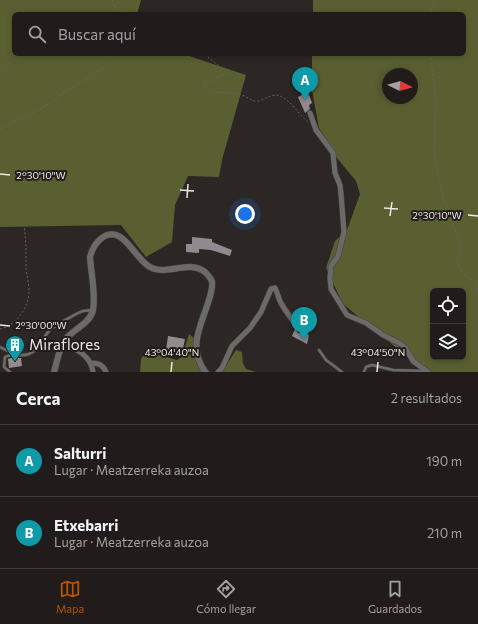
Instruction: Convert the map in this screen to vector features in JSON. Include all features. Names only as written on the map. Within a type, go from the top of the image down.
[{"type":"street","points":[[310,113],[314,126],[333,154],[334,173],[340,185],[342,200],[344,232],[338,256],[331,270],[331,289],[347,315],[366,323],[383,335],[405,347],[413,361],[426,371]]},
{"type":"street","points":[[54,372],[66,339],[91,316],[93,310],[90,257],[91,251],[98,240],[105,236],[115,235],[125,240],[146,265],[151,268],[160,271],[187,266],[201,270],[210,277],[212,282],[209,299],[197,335],[196,344],[196,355],[204,372]]},
{"type":"street","points":[[218,372],[223,367],[232,346],[250,328],[260,314],[272,288],[275,288],[283,307],[300,329]]},
{"type":"street","points":[[63,344],[82,353],[91,363],[93,372]]},
{"type":"street","points":[[91,363],[97,363],[103,366],[106,372]]},
{"type":"lane","points":[[10,372],[4,367],[5,357],[14,354],[29,354],[43,343],[48,331],[78,313],[93,310]]},
{"type":"lane","points":[[0,347],[14,354]]},
{"type":"lane","points":[[319,350],[326,360],[342,372]]},
{"type":"lane","points":[[364,372],[366,367],[372,365],[393,370],[426,371]]},
{"type":"path","points":[[113,0],[114,6],[118,7],[122,12]]},
{"type":"path","points":[[431,12],[435,0]]},
{"type":"path","points":[[0,73],[18,56]]},
{"type":"path","points":[[0,129],[46,106],[60,95],[106,66],[118,56]]},
{"type":"path","points":[[207,56],[215,61],[227,73],[215,78],[211,82],[203,84],[204,88],[208,91],[243,95],[248,99],[255,101],[278,95],[298,110],[307,122],[314,126]]},
{"type":"path","points":[[430,56],[436,100],[434,153],[436,170],[444,200],[453,219],[453,225],[461,246],[461,251],[458,257],[461,272],[475,282],[478,293]]},
{"type":"path","points":[[0,329],[9,326],[19,317],[29,298],[24,225]]},
{"type":"green space","points":[[0,0],[141,0],[138,12],[12,12],[12,56],[189,56],[246,75],[222,160],[219,177],[188,176],[175,205],[172,242],[146,257],[121,225],[0,227]]},
{"type":"green space","points":[[313,0],[478,0],[478,372],[431,372],[415,363],[343,304],[326,268],[335,241],[347,230],[360,194],[356,181],[337,158],[319,128],[312,90],[312,56],[466,56],[466,12],[313,12]]},
{"type":"green space","points":[[189,334],[199,342],[202,362],[210,372],[140,372],[141,359],[143,356],[151,353],[177,360],[182,357]]},
{"type":"green space","points":[[236,350],[242,352],[243,363],[246,369],[256,372],[222,372]]},
{"type":"building","points":[[308,92],[312,103],[309,105],[310,109],[305,113],[298,97]]},
{"type":"building","points":[[192,237],[212,239],[212,242],[232,250],[230,256],[211,250],[199,249],[199,253],[186,252],[186,244],[192,244]]},
{"type":"building","points":[[295,329],[298,333],[303,331],[309,335],[307,344],[292,336]]},
{"type":"building","points":[[168,336],[185,339],[182,353],[166,350]]},
{"type":"building","name":"Miraflores","points":[[21,358],[22,366],[9,368],[8,359]]},
{"type":"place","name":"Salturri","points":[[305,100]]},
{"type":"place","name":"Etxebarri","points":[[304,340]]},
{"type":"place","name":"Miraflores","points":[[15,362]]}]
